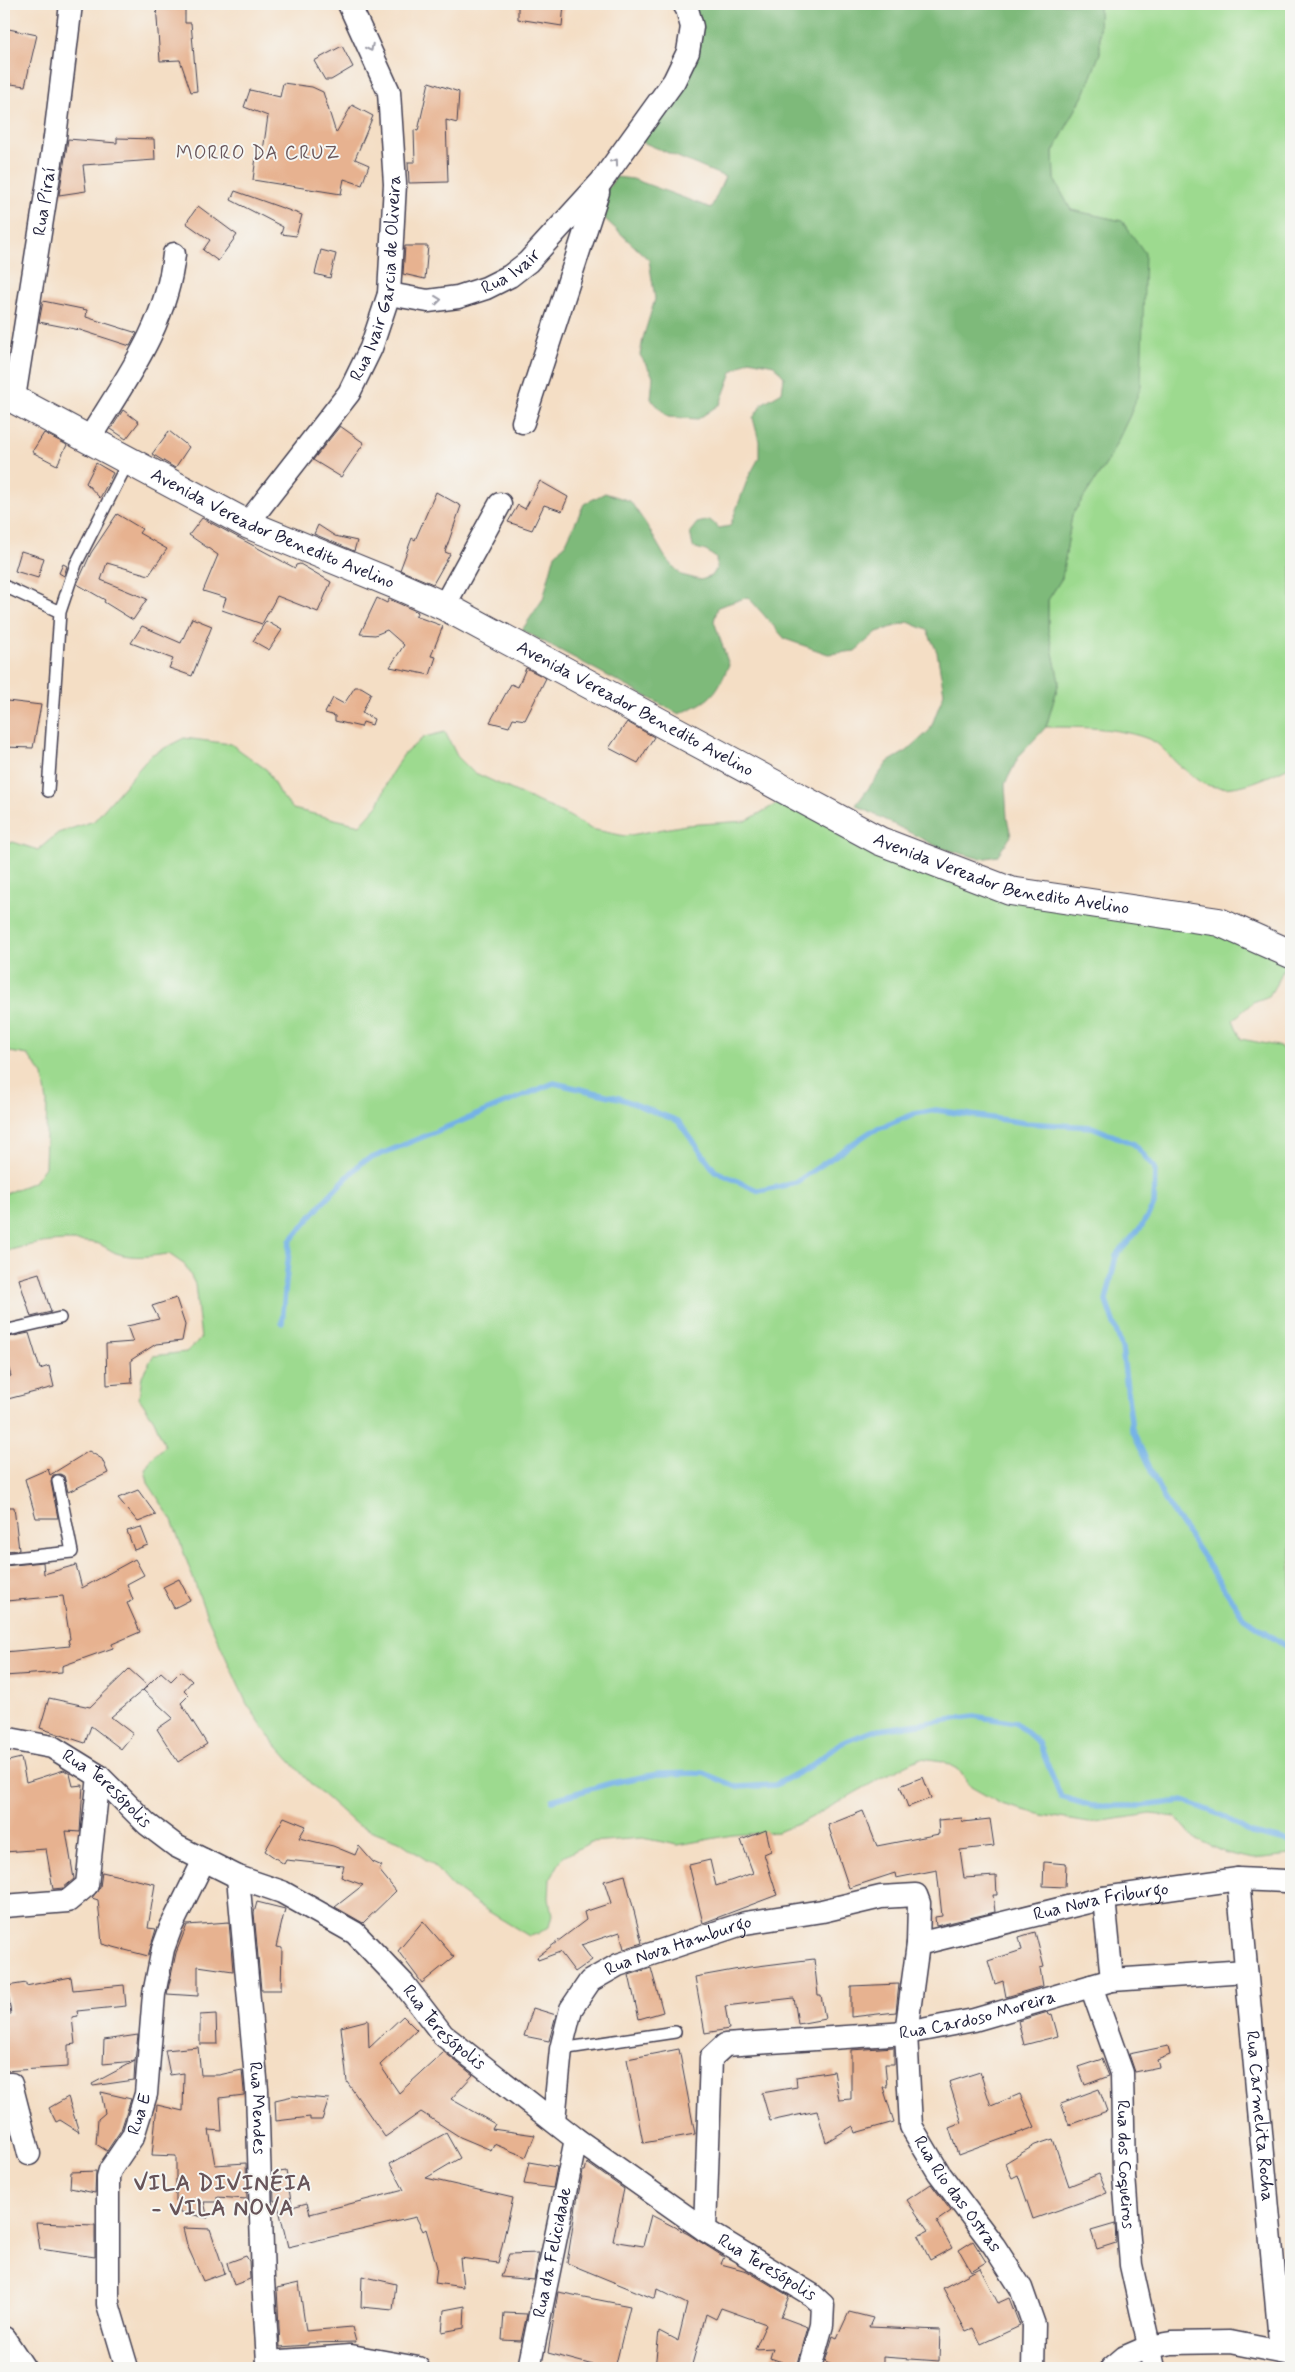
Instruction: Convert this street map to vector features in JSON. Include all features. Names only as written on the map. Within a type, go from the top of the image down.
[{"type":"main road","name":"Avenida Vereador Benedito Avelino","points":[[9,396],[128,462],[247,524],[444,606],[880,841],[1010,891],[1218,922],[1291,953]]},
{"type":"street","name":"Rua Piraí","points":[[9,396],[55,137],[71,4]]},
{"type":"street","name":"Rua Ivair Garcia de Oliveira","points":[[247,524],[349,393],[371,348],[389,294],[395,184],[389,92],[379,66],[349,4]]},
{"type":"street","name":"Rua Ivair","points":[[389,294],[428,301],[458,297],[486,288],[510,276],[547,243],[601,182],[674,81],[688,52],[692,27],[684,4]]},
{"type":"street","name":"Rua Ivair","points":[[523,422],[601,182]]},
{"type":"street","points":[[89,439],[153,334],[172,279],[174,254]]},
{"type":"street","points":[[444,606],[500,504]]},
{"type":"street","name":"Rua Teresópolis","points":[[4,1738],[52,1748],[99,1776],[147,1824],[176,1846],[238,1877],[282,1892],[355,1933],[403,1983],[444,2035],[576,2139],[705,2230],[804,2290],[823,2304],[822,2326],[810,2368]]},
{"type":"street","points":[[4,1906],[68,1901],[87,1885],[99,1776]]},
{"type":"street","name":"Rua E","points":[[127,2368],[108,2304],[108,2177],[110,2170],[133,2136],[146,2094],[154,1994],[164,1948],[171,1927],[204,1860]]},
{"type":"street","name":"Rua Mendes","points":[[238,1877],[257,2090],[263,2280],[270,2365]]},
{"type":"street","name":"Rua Nova Friburgo","points":[[918,1944],[1104,1898],[1238,1879],[1285,1881]]},
{"type":"street","name":"Rua Carmelita Rocha","points":[[1238,1879],[1286,2353]]},
{"type":"street","name":"Rua Nova Hamburgo","points":[[554,2120],[561,2049],[571,2009],[590,1981],[618,1965],[745,1924],[822,1911],[880,1897],[916,1895]]},
{"type":"street","name":"Rua Rio das Ostras","points":[[916,1895],[919,1903],[918,1944],[906,2033],[911,2126],[939,2173],[994,2246],[1022,2288],[1034,2325],[1033,2368]]},
{"type":"street","name":"Rua dos Coqueiros","points":[[1104,1898],[1101,1983],[1122,2074],[1124,2176],[1131,2266],[1154,2368]]},
{"type":"street","name":"Rua Cardoso Moreira","points":[[705,2230],[711,2058],[725,2045],[906,2033],[974,2020],[1101,1983],[1246,1971]]},
{"type":"street","points":[[4,2084],[10,2084],[29,2154]]},
{"type":"street","name":"Rua da Felicidade","points":[[529,2368],[576,2139]]},
{"type":"street","points":[[4,2338],[24,2368]]},
{"type":"street","points":[[1112,2368],[1126,2357],[1148,2347],[1172,2343],[1230,2342],[1286,2353]]},
{"type":"street","points":[[270,2365],[351,2356],[418,2368]]},
{"type":"lane","points":[[48,791],[60,612],[76,564],[128,462]]},
{"type":"lane","points":[[4,586],[60,612]]},
{"type":"lane","points":[[4,1331],[60,1318]]},
{"type":"lane","points":[[4,1559],[72,1552],[58,1481]]},
{"type":"lane","points":[[561,2049],[675,2032]]},
{"type":"green space","points":[[695,4],[1099,4],[1100,53],[1085,92],[1053,152],[1054,179],[1071,210],[1122,221],[1145,253],[1141,386],[1130,415],[1108,461],[1072,515],[1062,578],[1048,600],[1048,629],[1059,682],[1046,727],[1019,756],[1005,784],[1007,818],[1011,836],[997,856],[981,859],[938,847],[856,805],[888,762],[907,751],[930,730],[944,693],[937,652],[927,630],[908,622],[877,632],[855,651],[828,654],[785,639],[748,597],[718,607],[714,621],[729,665],[720,684],[711,696],[679,714],[522,630],[543,599],[555,554],[565,545],[584,504],[605,493],[630,501],[665,557],[681,575],[701,580],[712,576],[717,568],[716,558],[706,551],[693,547],[690,532],[697,523],[710,520],[719,528],[730,526],[748,478],[759,458],[759,441],[753,418],[763,403],[782,392],[784,377],[774,365],[749,360],[732,372],[720,404],[698,419],[668,417],[651,399],[653,376],[640,355],[643,338],[655,299],[649,260],[603,217],[604,194],[616,177],[633,179],[711,208],[725,177],[640,141],[684,80]]},
{"type":"green space","points":[[1099,4],[1291,4],[1291,766],[1249,784],[1226,788],[1204,784],[1180,766],[1155,742],[1126,732],[1072,727],[1046,727],[1059,682],[1048,629],[1048,600],[1062,578],[1072,515],[1108,461],[1130,415],[1122,221],[1071,210],[1054,179],[1053,152],[1085,92],[1100,53]]},
{"type":"green space","points":[[445,732],[457,756],[473,772],[569,816],[591,829],[625,836],[686,825],[746,821],[794,794],[880,841],[1290,954],[1269,996],[1253,1002],[1233,1020],[1241,1039],[1278,1046],[1291,1054],[1291,1855],[1253,1859],[1226,1853],[1194,1838],[1176,1817],[1151,1814],[1089,1823],[1042,1815],[1001,1804],[971,1787],[958,1769],[943,1761],[921,1758],[890,1773],[805,1821],[778,1832],[732,1835],[678,1845],[642,1838],[591,1842],[563,1857],[550,1879],[549,1898],[552,1915],[549,1927],[529,1936],[478,1905],[452,1886],[432,1864],[399,1841],[357,1825],[310,1783],[274,1743],[247,1704],[206,1614],[172,1520],[148,1483],[145,1470],[152,1458],[165,1446],[154,1420],[139,1398],[142,1376],[153,1356],[186,1352],[201,1339],[195,1284],[185,1265],[169,1254],[129,1256],[116,1253],[98,1244],[72,1241],[49,1242],[4,1252],[4,1194],[34,1182],[45,1167],[47,1102],[43,1075],[28,1055],[4,1051],[4,845],[13,842],[38,850],[58,833],[94,821],[151,755],[184,738],[231,744],[267,770],[279,793],[293,809],[360,825],[378,805],[391,774],[404,754],[424,737]]},
{"type":"building","points":[[156,4],[185,4],[185,23],[191,23],[197,91],[191,92],[180,60],[160,61]]},
{"type":"building","points":[[518,4],[564,4],[562,26],[518,19]]},
{"type":"building","points":[[4,28],[37,35],[25,86],[4,83]]},
{"type":"building","points":[[342,46],[353,67],[331,80],[325,80],[314,61]]},
{"type":"building","points":[[429,82],[459,92],[457,123],[446,120],[448,182],[409,183],[408,162],[415,162],[414,130],[418,131]]},
{"type":"building","points":[[283,83],[312,87],[323,92],[336,133],[352,105],[373,116],[355,159],[369,165],[362,185],[344,179],[341,194],[253,180],[256,157],[262,158],[268,116],[244,107],[250,90],[280,97]]},
{"type":"building","points":[[117,138],[154,139],[155,160],[83,165],[86,191],[59,195],[68,139],[117,143]]},
{"type":"building","points":[[235,191],[302,215],[296,236],[281,234],[283,227],[231,200]]},
{"type":"building","points":[[198,206],[237,235],[218,261],[203,250],[210,240],[186,223]]},
{"type":"building","points":[[405,246],[428,246],[425,279],[403,274]]},
{"type":"building","points":[[321,250],[336,254],[330,278],[315,274]]},
{"type":"building","points":[[43,301],[87,310],[86,317],[137,333],[130,346],[80,330],[39,322]]},
{"type":"building","points":[[123,410],[139,422],[126,439],[111,429]]},
{"type":"building","points":[[340,426],[364,443],[341,477],[313,460]]},
{"type":"building","points":[[169,431],[189,447],[175,468],[152,454]]},
{"type":"building","points":[[44,433],[67,445],[57,465],[32,452]]},
{"type":"building","points":[[96,463],[113,473],[100,498],[86,483]]},
{"type":"building","points":[[540,481],[568,497],[562,511],[544,505],[532,530],[508,522],[518,505],[525,509]]},
{"type":"building","points":[[436,492],[461,506],[445,552],[450,554],[433,584],[400,570],[412,538],[415,540]]},
{"type":"building","points":[[117,514],[142,529],[139,533],[167,549],[149,575],[107,563],[101,580],[147,599],[133,620],[104,602],[105,600],[77,584],[91,553]]},
{"type":"building","points":[[202,518],[295,568],[296,565],[300,564],[331,582],[318,612],[277,596],[262,624],[222,610],[226,598],[203,591],[218,555],[189,535]]},
{"type":"building","points":[[318,525],[335,536],[357,541],[354,551],[314,534]]},
{"type":"building","points":[[21,551],[44,558],[38,578],[15,571]]},
{"type":"building","points":[[63,564],[67,566],[64,576],[59,573]]},
{"type":"building","points":[[377,598],[387,603],[389,599],[418,612],[415,616],[443,626],[431,656],[436,657],[430,675],[390,667],[404,645],[387,630],[375,635],[360,634]]},
{"type":"building","points":[[192,618],[212,626],[192,676],[169,668],[173,659],[131,643],[142,626],[181,643]]},
{"type":"building","points":[[266,621],[282,630],[269,650],[253,641]]},
{"type":"building","points":[[526,668],[546,678],[525,720],[513,718],[509,727],[490,722],[511,684],[518,687]]},
{"type":"building","points":[[355,687],[361,687],[371,693],[362,713],[374,719],[372,725],[363,722],[361,727],[335,721],[335,716],[325,713],[333,698],[344,704]]},
{"type":"building","points":[[7,701],[41,705],[33,748],[4,747],[4,723]]},
{"type":"building","points":[[627,722],[654,737],[638,763],[609,748]]},
{"type":"building","points":[[39,1273],[51,1312],[31,1317],[19,1279]]},
{"type":"building","points":[[176,1298],[185,1325],[182,1341],[156,1344],[131,1360],[132,1383],[107,1385],[106,1344],[133,1342],[127,1326],[159,1319],[152,1306]]},
{"type":"building","points":[[29,1333],[40,1369],[49,1366],[54,1387],[4,1400],[4,1378],[11,1376],[4,1353],[4,1338]]},
{"type":"building","points":[[89,1451],[102,1459],[108,1473],[68,1492],[64,1476],[60,1474],[53,1475],[51,1482],[58,1518],[36,1518],[25,1479],[48,1469],[50,1475]]},
{"type":"building","points":[[138,1490],[156,1515],[138,1522],[118,1498]]},
{"type":"building","points":[[4,1507],[14,1507],[19,1550],[4,1551]]},
{"type":"building","points":[[141,1527],[148,1545],[134,1550],[127,1531]]},
{"type":"building","points":[[135,1559],[144,1575],[127,1584],[133,1600],[127,1603],[140,1632],[112,1644],[113,1648],[62,1666],[62,1672],[4,1676],[4,1652],[70,1646],[68,1640],[70,1639],[63,1596],[6,1601],[4,1566],[43,1562],[44,1574],[76,1565],[82,1588]]},
{"type":"building","points":[[179,1579],[190,1600],[174,1608],[163,1587]]},
{"type":"building","points":[[129,1669],[148,1686],[111,1717],[133,1734],[121,1749],[91,1726],[85,1743],[40,1728],[49,1698],[90,1707]]},
{"type":"building","points":[[181,1671],[192,1681],[184,1690],[189,1695],[181,1703],[207,1744],[178,1762],[157,1729],[173,1718],[143,1690],[161,1672],[171,1681]]},
{"type":"building","points":[[21,1758],[26,1782],[64,1770],[70,1774],[73,1786],[83,1785],[80,1832],[66,1831],[74,1879],[63,1888],[53,1889],[46,1849],[4,1852],[4,1762]]},
{"type":"building","points":[[923,1777],[931,1798],[908,1807],[900,1786]]},
{"type":"building","points":[[863,1811],[877,1846],[939,1834],[938,1820],[962,1818],[963,1822],[990,1819],[994,1846],[960,1850],[964,1878],[996,1876],[997,1895],[993,1895],[995,1912],[936,1926],[935,1917],[942,1916],[937,1870],[896,1878],[895,1873],[849,1888],[828,1825]]},
{"type":"building","points":[[284,1817],[306,1826],[299,1838],[333,1846],[355,1855],[359,1846],[373,1862],[382,1866],[379,1870],[396,1891],[363,1923],[335,1907],[363,1885],[341,1877],[344,1866],[286,1860],[284,1864],[265,1851]]},
{"type":"building","points":[[766,1830],[771,1851],[764,1854],[777,1895],[703,1923],[689,1865],[710,1860],[716,1886],[753,1873],[741,1840]]},
{"type":"building","points":[[1044,1862],[1066,1864],[1065,1887],[1043,1886]]},
{"type":"building","points":[[102,1872],[155,1884],[148,1928],[156,1929],[148,1956],[102,1944],[98,1900],[92,1898],[100,1887]]},
{"type":"building","points":[[625,1875],[642,1943],[624,1949],[620,1932],[581,1945],[592,1960],[575,1972],[560,1952],[538,1960],[537,1957],[586,1920],[584,1912],[611,1903],[604,1881]]},
{"type":"building","points":[[257,1902],[285,1909],[276,1947],[282,1948],[281,1990],[261,1990],[254,1913]]},
{"type":"building","points":[[423,1921],[454,1957],[422,1983],[398,1951]]},
{"type":"building","points":[[229,1922],[233,1971],[198,1966],[198,1996],[167,1994],[176,1953],[187,1925]]},
{"type":"building","points":[[1035,1932],[1044,1967],[1040,1968],[1043,1986],[1006,1997],[1003,1981],[995,1984],[988,1961],[1022,1950],[1019,1937]]},
{"type":"building","points":[[814,1959],[818,1995],[821,1995],[825,2019],[798,2024],[794,1998],[725,2006],[729,2029],[705,2033],[695,1977],[750,1967]]},
{"type":"building","points":[[651,1968],[663,2012],[639,2019],[629,1975]]},
{"type":"building","points":[[71,1977],[73,1990],[124,1985],[126,2006],[77,2011],[78,2016],[72,2017],[75,2044],[68,2045],[68,2067],[4,2071],[4,2015],[11,2014],[7,1986],[26,1983],[26,1986]]},
{"type":"building","points":[[899,1984],[896,2012],[851,2017],[851,1986]]},
{"type":"building","points":[[533,2008],[556,2015],[549,2041],[524,2036]]},
{"type":"building","points":[[1048,2012],[1049,2015],[1052,2014],[1058,2036],[1024,2045],[1018,2021]]},
{"type":"building","points":[[216,2014],[217,2044],[200,2044],[200,2015]]},
{"type":"building","points":[[403,2016],[417,2030],[380,2065],[399,2093],[444,2052],[473,2075],[451,2099],[495,2124],[492,2129],[535,2135],[526,2157],[494,2144],[491,2150],[460,2137],[421,2112],[385,2137],[347,2082],[341,2027],[368,2020],[369,2048]]},
{"type":"building","points":[[138,2035],[135,2061],[103,2064],[104,2040]]},
{"type":"building","points":[[1168,2046],[1170,2055],[1157,2060],[1159,2067],[1135,2072],[1129,2054]]},
{"type":"building","points":[[198,2047],[201,2075],[219,2075],[242,2070],[244,2091],[244,2095],[220,2098],[222,2131],[209,2130],[215,2165],[246,2163],[247,2199],[217,2197],[217,2202],[204,2202],[208,2218],[180,2212],[178,2202],[176,2202],[176,2156],[152,2155],[157,2105],[183,2111],[184,2073],[170,2075],[165,2050]]},
{"type":"building","points":[[894,2047],[894,2064],[885,2064],[887,2087],[883,2087],[894,2122],[855,2133],[853,2126],[826,2142],[817,2111],[770,2121],[762,2093],[797,2087],[796,2077],[834,2071],[839,2100],[851,2099],[851,2050]]},
{"type":"building","points":[[679,2049],[695,2134],[643,2143],[627,2059]]},
{"type":"building","points":[[1102,2059],[1109,2076],[1085,2085],[1078,2067]]},
{"type":"building","points":[[135,2061],[134,2080],[93,2086],[92,2084]]},
{"type":"building","points":[[980,2072],[991,2106],[1020,2094],[1035,2127],[958,2155],[949,2128],[962,2123],[949,2082]]},
{"type":"building","points":[[1099,2089],[1107,2111],[1069,2125],[1061,2103]]},
{"type":"building","points":[[101,2092],[131,2099],[121,2130],[107,2151],[96,2144],[98,2119],[105,2113]]},
{"type":"building","points":[[293,2096],[329,2099],[322,2120],[310,2120],[310,2117],[276,2121],[275,2100]]},
{"type":"building","points":[[68,2097],[79,2132],[60,2120],[56,2122],[49,2108]]},
{"type":"building","points":[[446,2133],[460,2158],[426,2178],[513,2198],[498,2263],[460,2258],[463,2287],[435,2283],[437,2267],[426,2229],[423,2231],[416,2217],[288,2247],[277,2201],[274,2201],[273,2173],[286,2171],[292,2207],[307,2203],[310,2214],[404,2190],[390,2164]]},
{"type":"building","points":[[1053,2139],[1069,2186],[1099,2174],[1107,2193],[1033,2219],[1018,2175],[1012,2178],[1005,2163],[1035,2145]]},
{"type":"building","points":[[529,2162],[557,2167],[553,2188],[524,2184]]},
{"type":"building","points":[[587,2163],[624,2189],[613,2241],[643,2246],[651,2215],[688,2234],[724,2257],[721,2264],[747,2271],[789,2296],[781,2317],[808,2327],[797,2367],[770,2358],[773,2348],[755,2349],[766,2324],[721,2308],[716,2319],[706,2314],[691,2368],[655,2368],[659,2331],[678,2341],[687,2304],[657,2289],[655,2299],[567,2263],[583,2171],[585,2171]]},
{"type":"building","points":[[96,2171],[95,2193],[70,2188],[71,2172]]},
{"type":"building","points":[[931,2184],[951,2211],[937,2221],[952,2248],[930,2260],[918,2236],[928,2231],[907,2200]]},
{"type":"building","points":[[36,2223],[95,2225],[95,2257],[40,2249]]},
{"type":"building","points":[[1115,2224],[1116,2243],[1097,2249],[1091,2231]]},
{"type":"building","points":[[183,2228],[210,2229],[225,2273],[203,2281],[187,2245]]},
{"type":"building","points":[[973,2241],[986,2262],[971,2271],[959,2250]]},
{"type":"building","points":[[539,2253],[534,2280],[501,2277],[509,2254]]},
{"type":"building","points":[[246,2256],[249,2261],[250,2279],[234,2285],[227,2263]]},
{"type":"building","points":[[980,2268],[998,2303],[1009,2298],[1020,2326],[981,2344],[973,2328],[966,2331],[943,2288]]},
{"type":"building","points":[[362,2276],[396,2284],[393,2310],[361,2307]]},
{"type":"building","points":[[299,2283],[306,2331],[352,2327],[356,2342],[308,2343],[308,2345],[280,2347],[277,2288]]},
{"type":"building","points":[[558,2292],[630,2306],[615,2368],[592,2368],[593,2365],[548,2353]]},
{"type":"building","points":[[465,2306],[464,2328],[442,2332],[444,2310]]},
{"type":"building","points":[[849,2312],[873,2318],[869,2327],[940,2330],[939,2361],[883,2357],[883,2368],[839,2368],[825,2362],[833,2336],[837,2338]]},
{"type":"building","points":[[504,2313],[527,2314],[521,2341],[502,2340]]},
{"type":"waterway","points":[[282,1323],[290,1241],[326,1199],[362,1162],[554,1083],[619,1098],[678,1121],[715,1171],[759,1191],[795,1183],[870,1132],[914,1114],[936,1110],[1026,1123],[1092,1127],[1134,1144],[1155,1168],[1154,1205],[1141,1227],[1116,1256],[1106,1301],[1122,1348],[1132,1429],[1163,1497],[1244,1618],[1291,1650]]},
{"type":"waterway","points":[[552,1800],[611,1783],[658,1774],[703,1773],[737,1787],[775,1785],[811,1766],[839,1744],[872,1731],[974,1716],[1016,1723],[1039,1743],[1061,1797],[1092,1806],[1142,1806],[1183,1801],[1221,1815],[1251,1833],[1291,1842]]},
{"type":"district","name":"MORRO DA CRUZ","points":[[258,153]]},
{"type":"district","name":"VILA DIVINÉIA - VILA NOVA","points":[[223,2196]]}]
